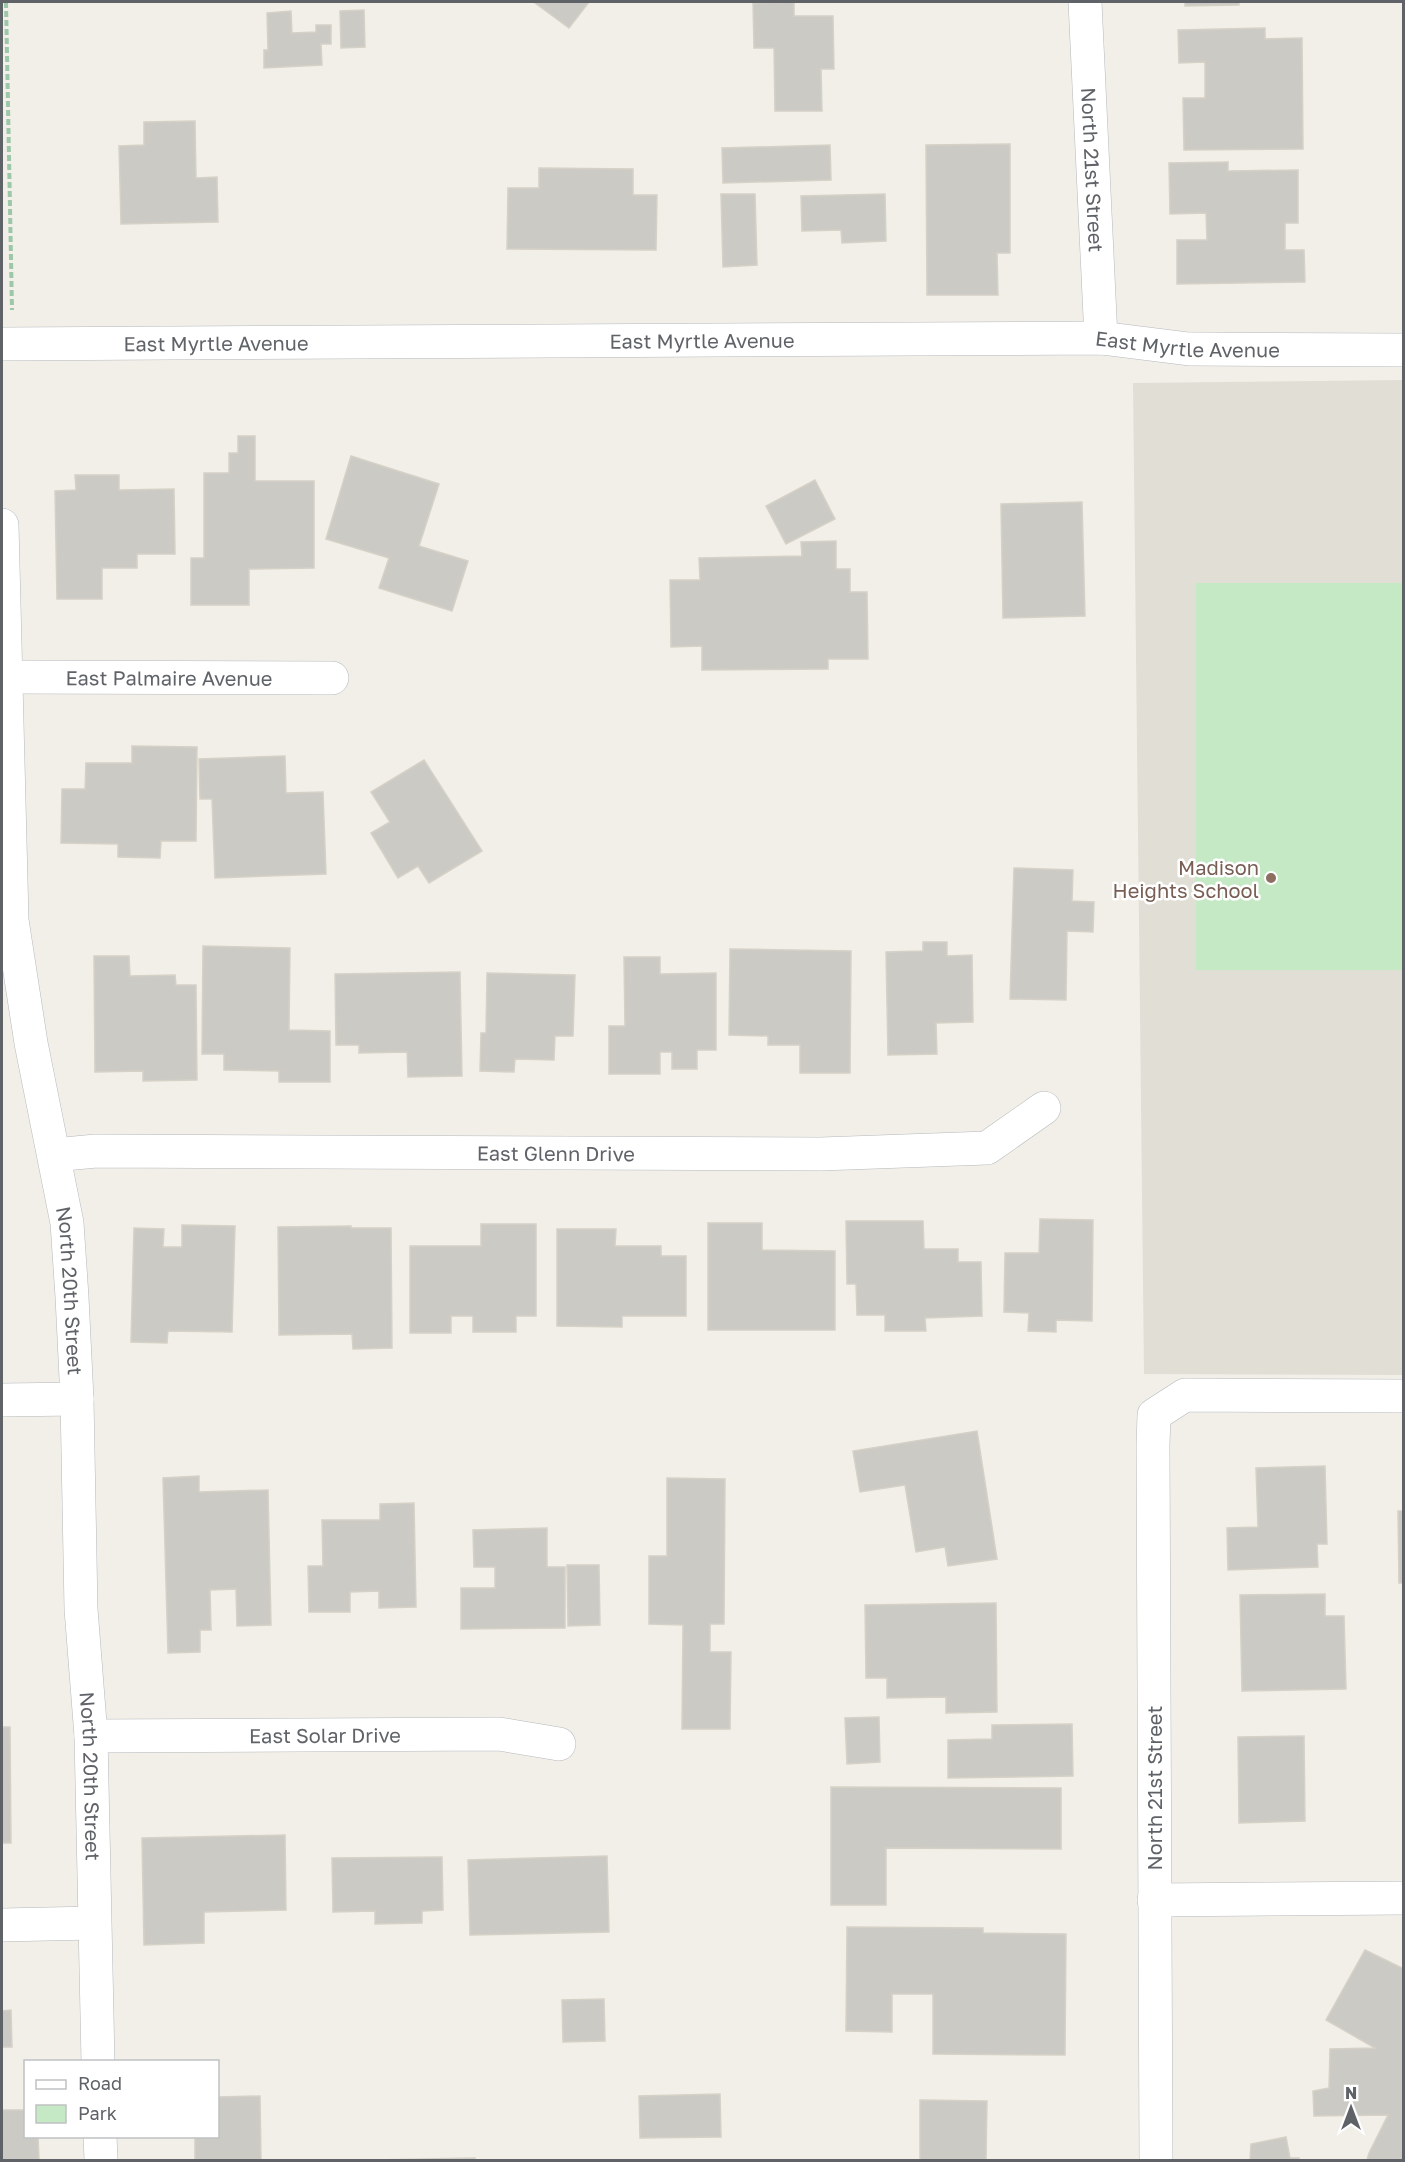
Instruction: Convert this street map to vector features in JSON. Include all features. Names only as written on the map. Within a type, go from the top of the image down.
[{"type":"street","name":"North 21st Street","points":[[1085,2],[1101,338]]},
{"type":"street","name":"East Myrtle Avenue","points":[[7,344],[1101,338],[1189,349],[1404,350]]},
{"type":"street","name":"North 20th Street","points":[[2,525],[4,677],[12,920],[31,1043],[67,1222],[77,1399],[81,1609],[91,1736],[93,1923],[98,2060]]},
{"type":"street","name":"East Palmaire Avenue","points":[[4,677],[332,678]]},
{"type":"street","name":"East Glenn Drive","points":[[54,1155],[96,1151],[821,1154],[987,1148],[1044,1108]]},
{"type":"street","name":"North 21st Street","points":[[1156,2160],[1154,1414],[1185,1395],[1404,1396]]},
{"type":"street","points":[[2,1400],[77,1399]]},
{"type":"street","name":"East Solar Drive","points":[[91,1736],[499,1734],[559,1744]]},
{"type":"street","points":[[1155,1900],[1404,1898]]},
{"type":"street","points":[[2,1925],[93,1923]]},
{"type":"street","points":[[100,2138],[101,2160]]},
{"type":"path","points":[[6,2],[7,344]]},
{"type":"shaded area","name":"Madison Heights School","points":[[1403,380],[1403,1375],[1144,1374],[1133,383]]},
{"type":"green space","points":[[1196,583],[1403,583],[1403,970],[1196,970]]},
{"type":"building","points":[[536,2],[589,2],[569,28]]},
{"type":"building","points":[[794,2],[794,16],[833,16],[834,69],[821,69],[822,111],[775,111],[774,48],[754,48],[753,3]]},
{"type":"building","points":[[1185,2],[1239,2],[1239,5],[1185,6]]},
{"type":"building","points":[[364,10],[365,47],[341,48],[340,11]]},
{"type":"building","points":[[291,11],[292,33],[316,32],[316,25],[331,25],[331,44],[321,44],[322,65],[264,68],[264,50],[268,50],[267,13]]},
{"type":"building","points":[[1265,28],[1265,39],[1302,38],[1303,149],[1184,150],[1183,98],[1205,98],[1205,62],[1179,63],[1178,30]]},
{"type":"building","points":[[195,121],[196,178],[217,177],[218,222],[121,224],[119,146],[144,145],[144,122]]},
{"type":"building","points":[[1010,144],[1010,253],[997,253],[998,295],[927,295],[926,145]]},
{"type":"building","points":[[830,145],[831,180],[723,183],[722,148]]},
{"type":"building","points":[[1228,162],[1228,171],[1298,170],[1298,223],[1285,223],[1285,250],[1304,250],[1305,282],[1177,284],[1177,240],[1207,240],[1206,213],[1170,214],[1169,163]]},
{"type":"building","points":[[539,168],[633,169],[633,195],[657,195],[656,250],[507,249],[508,188],[539,188]]},
{"type":"building","points":[[721,194],[755,194],[757,265],[723,267]]},
{"type":"building","points":[[885,194],[886,241],[842,243],[841,230],[802,231],[801,196]]},
{"type":"building","points":[[238,436],[255,436],[255,481],[314,481],[314,568],[249,569],[249,605],[191,605],[191,558],[204,558],[204,473],[229,473],[229,453],[238,453]]},
{"type":"building","points":[[351,456],[439,484],[419,546],[468,561],[452,611],[379,588],[389,558],[326,539]]},
{"type":"building","points":[[75,475],[119,475],[119,490],[174,489],[175,554],[137,554],[137,568],[102,568],[102,599],[57,599],[55,491],[76,490]]},
{"type":"building","points":[[815,480],[835,519],[786,544],[766,506]]},
{"type":"building","points":[[1082,502],[1085,616],[1003,618],[1001,504]]},
{"type":"building","points":[[836,541],[836,569],[850,569],[850,592],[867,592],[868,659],[828,659],[828,669],[702,670],[702,646],[671,647],[670,580],[700,580],[699,558],[802,556],[801,542]]},
{"type":"building","points":[[132,746],[197,747],[196,841],[161,841],[160,858],[118,857],[118,844],[61,843],[62,789],[85,789],[86,763],[132,763]]},
{"type":"building","points":[[285,756],[286,793],[323,792],[326,874],[215,878],[212,799],[200,799],[199,759]]},
{"type":"building","points":[[424,760],[482,851],[429,883],[418,866],[398,878],[371,833],[390,822],[371,792]]},
{"type":"building","points":[[1014,868],[1073,870],[1072,901],[1094,902],[1093,932],[1067,931],[1066,1000],[1010,999]]},
{"type":"building","points":[[923,942],[947,942],[947,956],[972,955],[973,1022],[936,1023],[937,1054],[888,1055],[886,952],[923,951]]},
{"type":"building","points":[[203,946],[290,948],[289,1030],[330,1031],[330,1082],[279,1082],[279,1071],[224,1070],[224,1054],[202,1054]]},
{"type":"building","points":[[730,949],[851,951],[850,1073],[800,1073],[800,1045],[768,1045],[768,1036],[729,1035]]},
{"type":"building","points":[[94,956],[129,956],[130,976],[175,975],[176,985],[196,985],[197,1080],[143,1081],[143,1071],[95,1072]]},
{"type":"building","points":[[624,957],[660,957],[660,974],[716,973],[716,1050],[697,1050],[697,1069],[672,1069],[672,1052],[660,1052],[660,1074],[609,1074],[609,1026],[625,1026]]},
{"type":"building","points":[[460,972],[462,1076],[408,1077],[407,1052],[359,1053],[359,1045],[336,1045],[335,974]]},
{"type":"building","points":[[487,973],[575,975],[573,1036],[555,1036],[554,1060],[515,1059],[514,1072],[480,1071],[481,1033],[486,1033]]},
{"type":"building","points":[[1040,1219],[1093,1220],[1092,1321],[1056,1320],[1056,1332],[1028,1331],[1029,1313],[1004,1312],[1005,1253],[1039,1253]]},
{"type":"building","points":[[846,1221],[923,1221],[924,1249],[958,1249],[958,1262],[981,1262],[982,1316],[925,1318],[926,1331],[885,1331],[885,1315],[857,1315],[856,1284],[847,1284]]},
{"type":"building","points":[[708,1223],[762,1223],[762,1250],[835,1251],[835,1330],[708,1330]]},
{"type":"building","points":[[481,1224],[536,1224],[536,1316],[516,1316],[516,1332],[473,1332],[473,1316],[451,1316],[451,1333],[410,1333],[410,1246],[481,1246]]},
{"type":"building","points":[[182,1225],[235,1226],[232,1332],[168,1331],[167,1343],[131,1342],[134,1228],[164,1229],[163,1247],[182,1247]]},
{"type":"building","points":[[351,1226],[351,1228],[391,1228],[392,1348],[353,1349],[352,1334],[279,1335],[278,1227]]},
{"type":"building","points":[[557,1229],[616,1229],[615,1246],[661,1246],[661,1256],[686,1256],[686,1316],[622,1316],[622,1327],[557,1326]]},
{"type":"building","points":[[977,1431],[997,1559],[948,1566],[945,1547],[916,1552],[905,1485],[860,1492],[853,1451]]},
{"type":"building","points":[[1325,1466],[1327,1544],[1317,1544],[1318,1567],[1228,1570],[1227,1528],[1258,1527],[1256,1468]]},
{"type":"building","points":[[199,1476],[199,1492],[268,1490],[271,1625],[237,1626],[236,1589],[210,1590],[211,1630],[200,1630],[200,1652],[168,1653],[163,1478]]},
{"type":"building","points":[[667,1478],[725,1479],[724,1624],[710,1624],[710,1652],[731,1652],[730,1729],[682,1729],[683,1625],[649,1624],[649,1556],[667,1556]]},
{"type":"building","points":[[414,1503],[416,1607],[379,1608],[379,1591],[350,1592],[350,1612],[309,1612],[308,1566],[323,1566],[322,1520],[380,1520],[380,1504]]},
{"type":"building","points":[[1398,1511],[1404,1511],[1404,1583],[1399,1583]]},
{"type":"building","points":[[547,1528],[547,1567],[565,1567],[565,1628],[461,1629],[461,1588],[495,1588],[495,1567],[474,1567],[473,1530]]},
{"type":"building","points":[[567,1565],[599,1565],[600,1625],[568,1626]]},
{"type":"building","points":[[1325,1594],[1325,1616],[1344,1616],[1346,1689],[1242,1691],[1240,1595]]},
{"type":"building","points":[[996,1603],[997,1712],[946,1713],[946,1697],[887,1698],[887,1678],[866,1678],[865,1605]]},
{"type":"building","points":[[879,1717],[880,1762],[847,1764],[845,1718]]},
{"type":"building","points":[[1072,1724],[1073,1776],[948,1778],[948,1740],[992,1739],[992,1725]]},
{"type":"building","points":[[2,1727],[10,1727],[11,1843],[2,1843]]},
{"type":"building","points":[[1304,1736],[1305,1821],[1239,1823],[1238,1737]]},
{"type":"building","points":[[831,1787],[1061,1788],[1061,1849],[886,1848],[886,1905],[831,1905]]},
{"type":"building","points":[[285,1835],[286,1910],[204,1912],[204,1943],[144,1945],[142,1838]]},
{"type":"building","points":[[607,1856],[609,1932],[470,1935],[468,1860]]},
{"type":"building","points":[[442,1857],[443,1910],[422,1911],[422,1923],[375,1924],[375,1911],[333,1912],[332,1858]]},
{"type":"building","points":[[847,1927],[983,1928],[983,1933],[1066,1934],[1065,2055],[933,2054],[933,1994],[892,1994],[892,2032],[846,2031]]},
{"type":"building","points":[[1365,1950],[1404,1969],[1404,2160],[1367,2160],[1388,2115],[1314,2116],[1313,2091],[1329,2088],[1330,2049],[1375,2048],[1326,2020]]},
{"type":"building","points":[[604,1999],[605,2041],[563,2042],[562,2000]]},
{"type":"building","points":[[11,2010],[12,2047],[2,2047],[2,2011]]},
{"type":"building","points":[[720,2094],[721,2137],[640,2138],[639,2096]]},
{"type":"building","points":[[260,2096],[261,2160],[195,2160],[195,2138],[219,2138],[219,2097]]},
{"type":"building","points":[[920,2100],[987,2101],[986,2160],[920,2160]]},
{"type":"building","points":[[2,2110],[24,2110],[24,2138],[38,2138],[39,2160],[2,2160]]},
{"type":"building","points":[[1286,2137],[1290,2158],[1299,2158],[1298,2160],[1250,2160],[1251,2144]]},
{"type":"building","points":[[475,2158],[475,2160],[372,2160]]},
{"type":"place","name":"Madison Heights School","points":[[1271,878]]}]
